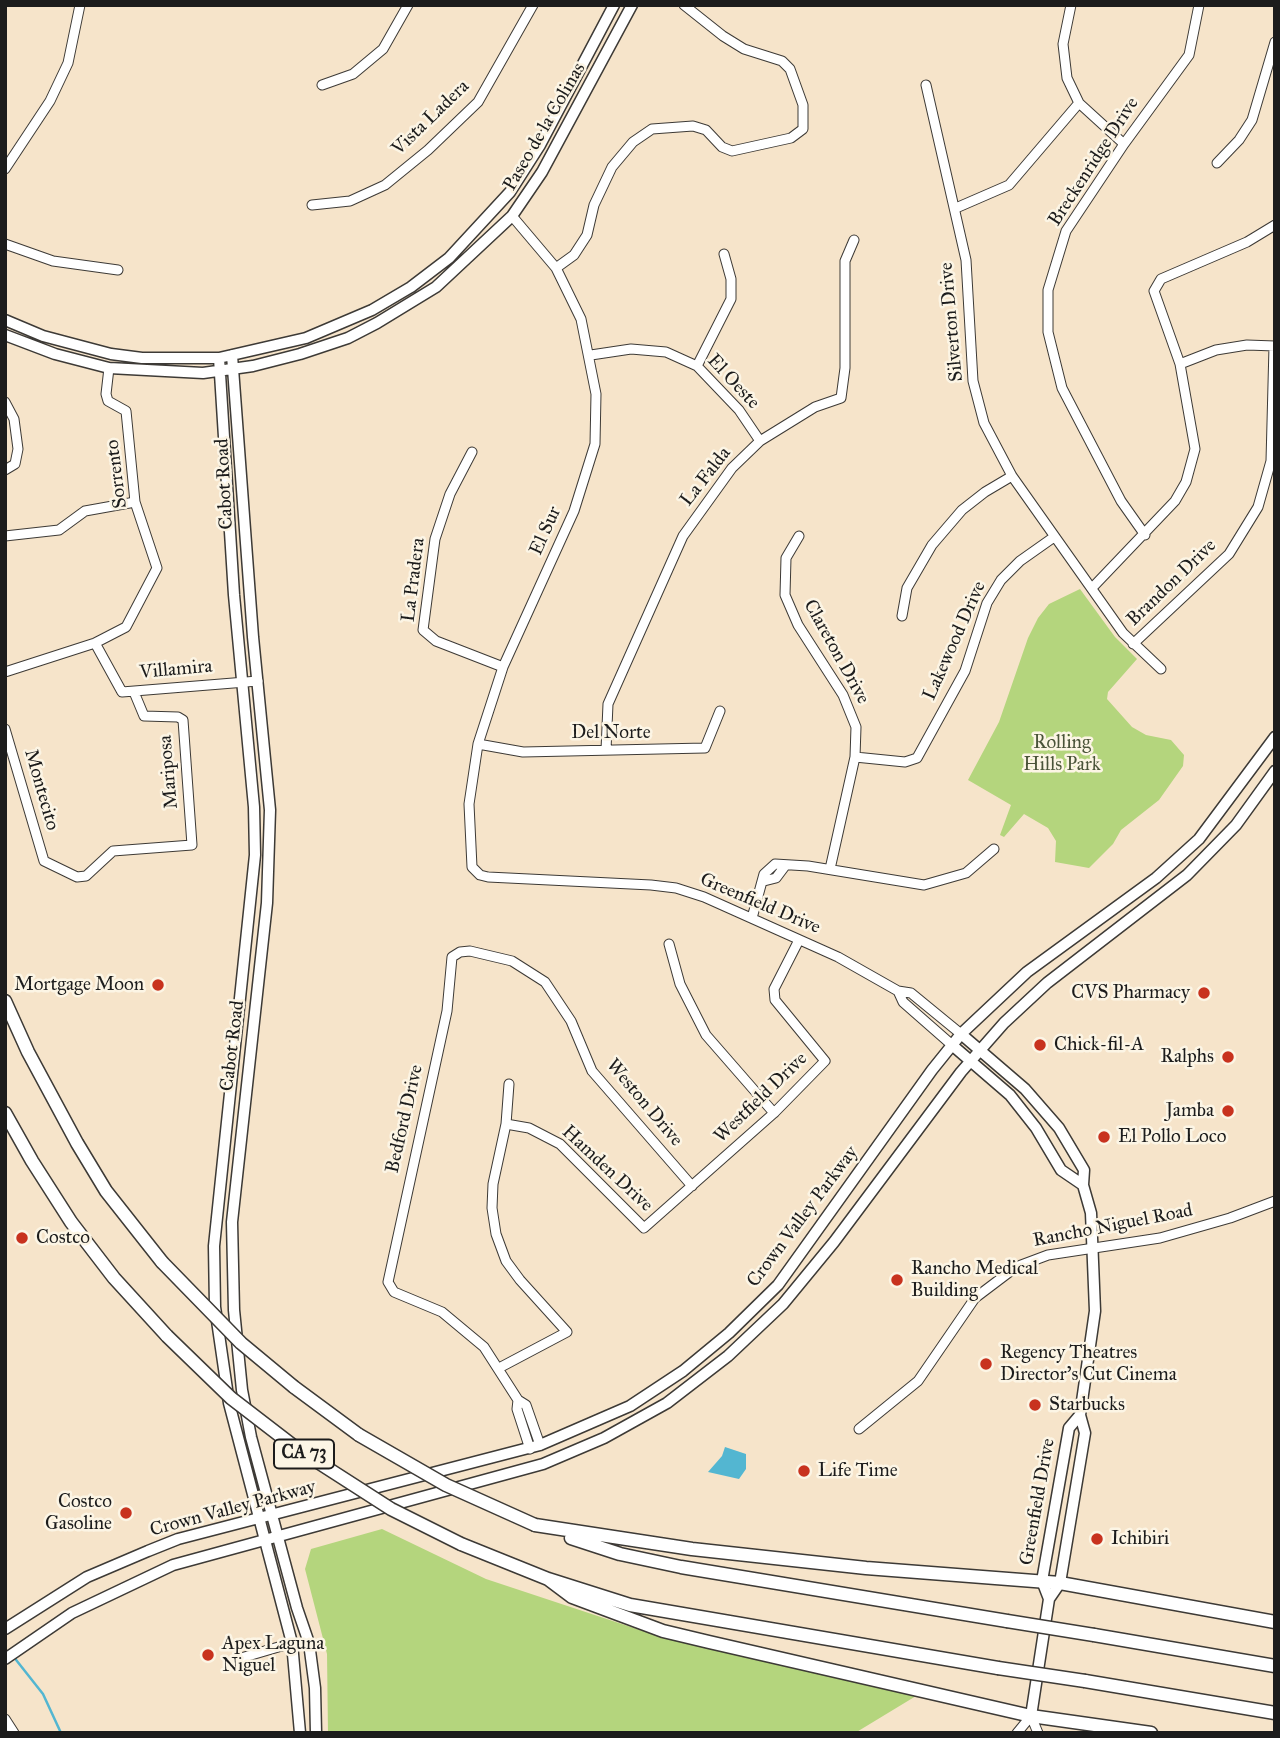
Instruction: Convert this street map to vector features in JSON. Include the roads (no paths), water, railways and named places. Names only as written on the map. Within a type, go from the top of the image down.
[{"type":"highway","name":"CA 73","points":[[5,1001],[28,1052],[106,1191],[162,1262],[231,1334],[293,1387],[359,1435],[446,1485],[535,1525]]},
{"type":"highway","name":"CA 73","points":[[5,1113],[71,1222],[114,1278],[167,1336],[231,1398],[296,1448],[391,1509],[461,1544],[548,1579]]},
{"type":"highway","points":[[535,1525],[692,1549],[880,1569],[1060,1583],[1275,1622]]},
{"type":"highway","points":[[535,1525],[620,1554],[669,1564],[1275,1665]]},
{"type":"highway","points":[[548,1579],[666,1613],[1275,1713]]},
{"type":"highway","points":[[548,1579],[572,1597],[663,1630],[1031,1716],[1151,1733]]},
{"type":"main road","name":"Paseo de la Colinas","points":[[5,320],[43,336],[132,356],[219,358],[306,338],[372,310],[411,287],[449,258],[479,229],[510,192],[540,145],[614,5]]},
{"type":"main road","name":"Paseo de la Colinas","points":[[5,335],[55,354],[109,368],[187,373],[234,369],[325,347],[386,319],[436,287],[512,216],[542,172],[632,5]]},
{"type":"main road","points":[[479,229],[493,226],[502,218],[512,216],[514,199],[510,192]]},
{"type":"main road","points":[[5,327],[43,336]]},
{"type":"main road","name":"Cabot Road","points":[[232,355],[270,810],[270,860],[235,1182],[232,1265],[242,1390],[277,1536],[309,1643],[316,1688],[316,1733]]},
{"type":"main road","name":"Cabot Road","points":[[219,358],[254,807],[255,855],[214,1267],[215,1307],[225,1382],[258,1520],[292,1643],[300,1733]]},
{"type":"main road","name":"Crown Valley Parkway","points":[[8,1627],[75,1583],[148,1550],[535,1447],[630,1406],[705,1354],[751,1312],[800,1256],[961,1034],[1027,972],[1156,878],[1199,839],[1275,737]]},
{"type":"main road","name":"Crown Valley Parkway","points":[[5,1659],[72,1613],[173,1565],[543,1464],[604,1438],[667,1403],[728,1356],[783,1304],[834,1242],[979,1049],[1047,983],[1155,902],[1211,850],[1236,825],[1275,771]]},
{"type":"main road","points":[[1199,839],[1211,850]]},
{"type":"main road","name":"Greenfield Drive","points":[[961,1034],[1032,1095],[1059,1128],[1084,1170],[1083,1185],[1091,1213],[1095,1311],[1080,1415],[1084,1440],[1060,1583],[1049,1599],[1031,1716]]},
{"type":"main road","name":"Greenfield Drive","points":[[952,1045],[1010,1095],[1036,1128],[1061,1170],[1083,1185]]},
{"type":"main road","name":"Greenfield Drive","points":[[1049,1599],[1042,1581],[1069,1427],[1080,1415]]},
{"type":"street","points":[[5,169],[54,92],[68,63],[80,5]]},
{"type":"street","points":[[322,85],[353,74],[383,49],[408,5]]},
{"type":"street","name":"Vista Ladera","points":[[312,205],[350,201],[385,185],[428,150],[478,102],[533,5]]},
{"type":"street","points":[[556,268],[574,255],[587,235],[594,205],[612,167],[633,142],[652,129],[693,126],[706,130],[722,147],[732,151],[791,138],[803,129],[803,105],[790,69],[782,61],[733,43],[684,5]]},
{"type":"street","points":[[1071,5],[1063,60],[1079,103],[1124,144]]},
{"type":"street","name":"Breckenridge Drive","points":[[1145,536],[1121,502],[1062,388],[1048,332],[1048,290],[1066,230],[1189,55],[1199,5]]},
{"type":"street","points":[[1217,163],[1239,141],[1252,120],[1275,42]]},
{"type":"street","name":"Silverton Drive","points":[[926,85],[966,260],[973,381],[984,423],[1012,476],[1054,537],[1133,644],[1161,669]]},
{"type":"street","points":[[956,208],[1009,185],[1079,103]]},
{"type":"street","name":"El Sur","points":[[475,872],[470,861],[469,804],[478,744],[503,667],[574,511],[595,444],[596,394],[591,355],[582,319],[556,268],[512,216]]},
{"type":"street","points":[[1092,588],[1145,536],[1175,500],[1186,482],[1195,449],[1180,364],[1154,291],[1161,279],[1247,242],[1275,225]]},
{"type":"street","name":"La Falda","points":[[607,750],[608,704],[683,536],[732,468],[760,441],[815,407],[841,398],[845,368],[845,261],[854,240]]},
{"type":"street","points":[[5,244],[53,261],[118,270]]},
{"type":"street","points":[[697,366],[731,299],[731,279],[724,254]]},
{"type":"street","points":[[1180,364],[1216,350],[1247,345],[1275,346]]},
{"type":"street","name":"Brandon Drive","points":[[1133,644],[1229,554],[1258,507],[1271,461],[1275,346]]},
{"type":"street","name":"El Oeste","points":[[591,355],[631,349],[666,352],[697,366],[739,410],[760,441]]},
{"type":"street","name":"Sorrento","points":[[95,643],[126,627],[157,568],[135,502],[127,411],[107,401],[109,368]]},
{"type":"street","points":[[5,402],[14,419],[18,449],[15,464],[5,470]]},
{"type":"street","name":"La Pradera","points":[[472,452],[450,494],[435,539],[423,630],[436,641],[503,667]]},
{"type":"street","points":[[902,616],[907,588],[932,545],[962,510],[1012,476]]},
{"type":"street","points":[[5,536],[59,530],[85,511],[135,502]]},
{"type":"street","name":"Clareton Drive","points":[[799,536],[786,558],[785,595],[798,625],[843,695],[856,727],[855,757],[830,869]]},
{"type":"street","name":"Lakewood Drive","points":[[855,757],[905,762],[917,758],[965,671],[987,603],[1001,580],[1020,561],[1054,537]]},
{"type":"street","points":[[5,673],[95,643]]},
{"type":"street","name":"Villamira","points":[[95,643],[122,692],[258,681]]},
{"type":"street","name":"Mariposa","points":[[44,861],[77,877],[86,876],[113,851],[192,845],[183,720],[178,717],[144,716],[134,692]]},
{"type":"street","name":"Del Norte","points":[[478,744],[523,752],[705,748],[720,711]]},
{"type":"street","name":"Montecito","points":[[5,729],[44,861]]},
{"type":"street","points":[[752,918],[768,868],[775,864],[830,869],[924,885],[966,873],[994,849]]},
{"type":"street","name":"Greenfield Drive","points":[[475,872],[488,877],[676,888],[752,918],[898,991],[911,993],[961,1034]]},
{"type":"street","name":"Westfield Drive","points":[[644,1228],[774,1113],[825,1061],[775,1000],[774,989],[799,940]]},
{"type":"street","points":[[669,944],[680,984],[706,1035],[774,1113]]},
{"type":"street","name":"Weston Drive","points":[[452,957],[460,952],[470,951],[512,961],[545,982],[571,1021],[593,1071],[692,1186]]},
{"type":"street","name":"Bedford Drive","points":[[452,957],[447,1011],[388,1273],[390,1288],[442,1312],[484,1347],[499,1368]]},
{"type":"street","name":"Greenfield Drive","points":[[898,991],[903,1002],[952,1045]]},
{"type":"street","points":[[509,1084],[506,1124],[493,1184],[495,1234],[506,1261],[566,1332],[499,1368],[518,1400],[526,1405],[535,1447]]},
{"type":"street","name":"Hamden Drive","points":[[506,1124],[529,1128],[560,1144],[644,1228]]},
{"type":"street","name":"Rancho Niguel Road","points":[[859,1429],[918,1381],[961,1315],[992,1282],[1030,1260],[1195,1229],[1275,1201]]},
{"type":"street","points":[[241,1658],[292,1643]]},
{"type":"street","points":[[1017,1733],[1031,1716],[1038,1733]]},
{"type":"street","points":[[5,1719],[14,1733]]},
{"type":"water","points":[[725,1447],[746,1454],[746,1469],[739,1479],[708,1472],[722,1456]]},
{"type":"waterway","points":[[13,1656],[43,1694],[61,1733]]},
{"type":"place","name":"Mortgage Moon","points":[[158,985]]},
{"type":"place","name":"CVS Pharmacy","points":[[1204,993]]},
{"type":"place","name":"Chick-fil-A","points":[[1040,1045]]},
{"type":"place","name":"Ralphs","points":[[1228,1057]]},
{"type":"place","name":"Jamba","points":[[1228,1111]]},
{"type":"place","name":"El Pollo Loco","points":[[1104,1137]]},
{"type":"place","name":"Costco","points":[[22,1238]]},
{"type":"place","name":"Rancho Medical Building","points":[[897,1280]]},
{"type":"place","name":"Regency Theatres Director's Cut Cinema","points":[[986,1364]]},
{"type":"place","name":"Starbucks","points":[[1035,1405]]},
{"type":"place","name":"Life Time","points":[[804,1471]]},
{"type":"place","name":"Costco Gasoline","points":[[126,1513]]},
{"type":"place","name":"Ichibiri","points":[[1097,1539]]},
{"type":"place","name":"Apex Laguna Niguel","points":[[208,1655]]},
{"type":"park label","name":"Rolling Hills Park","points":[[1062,754]]}]
